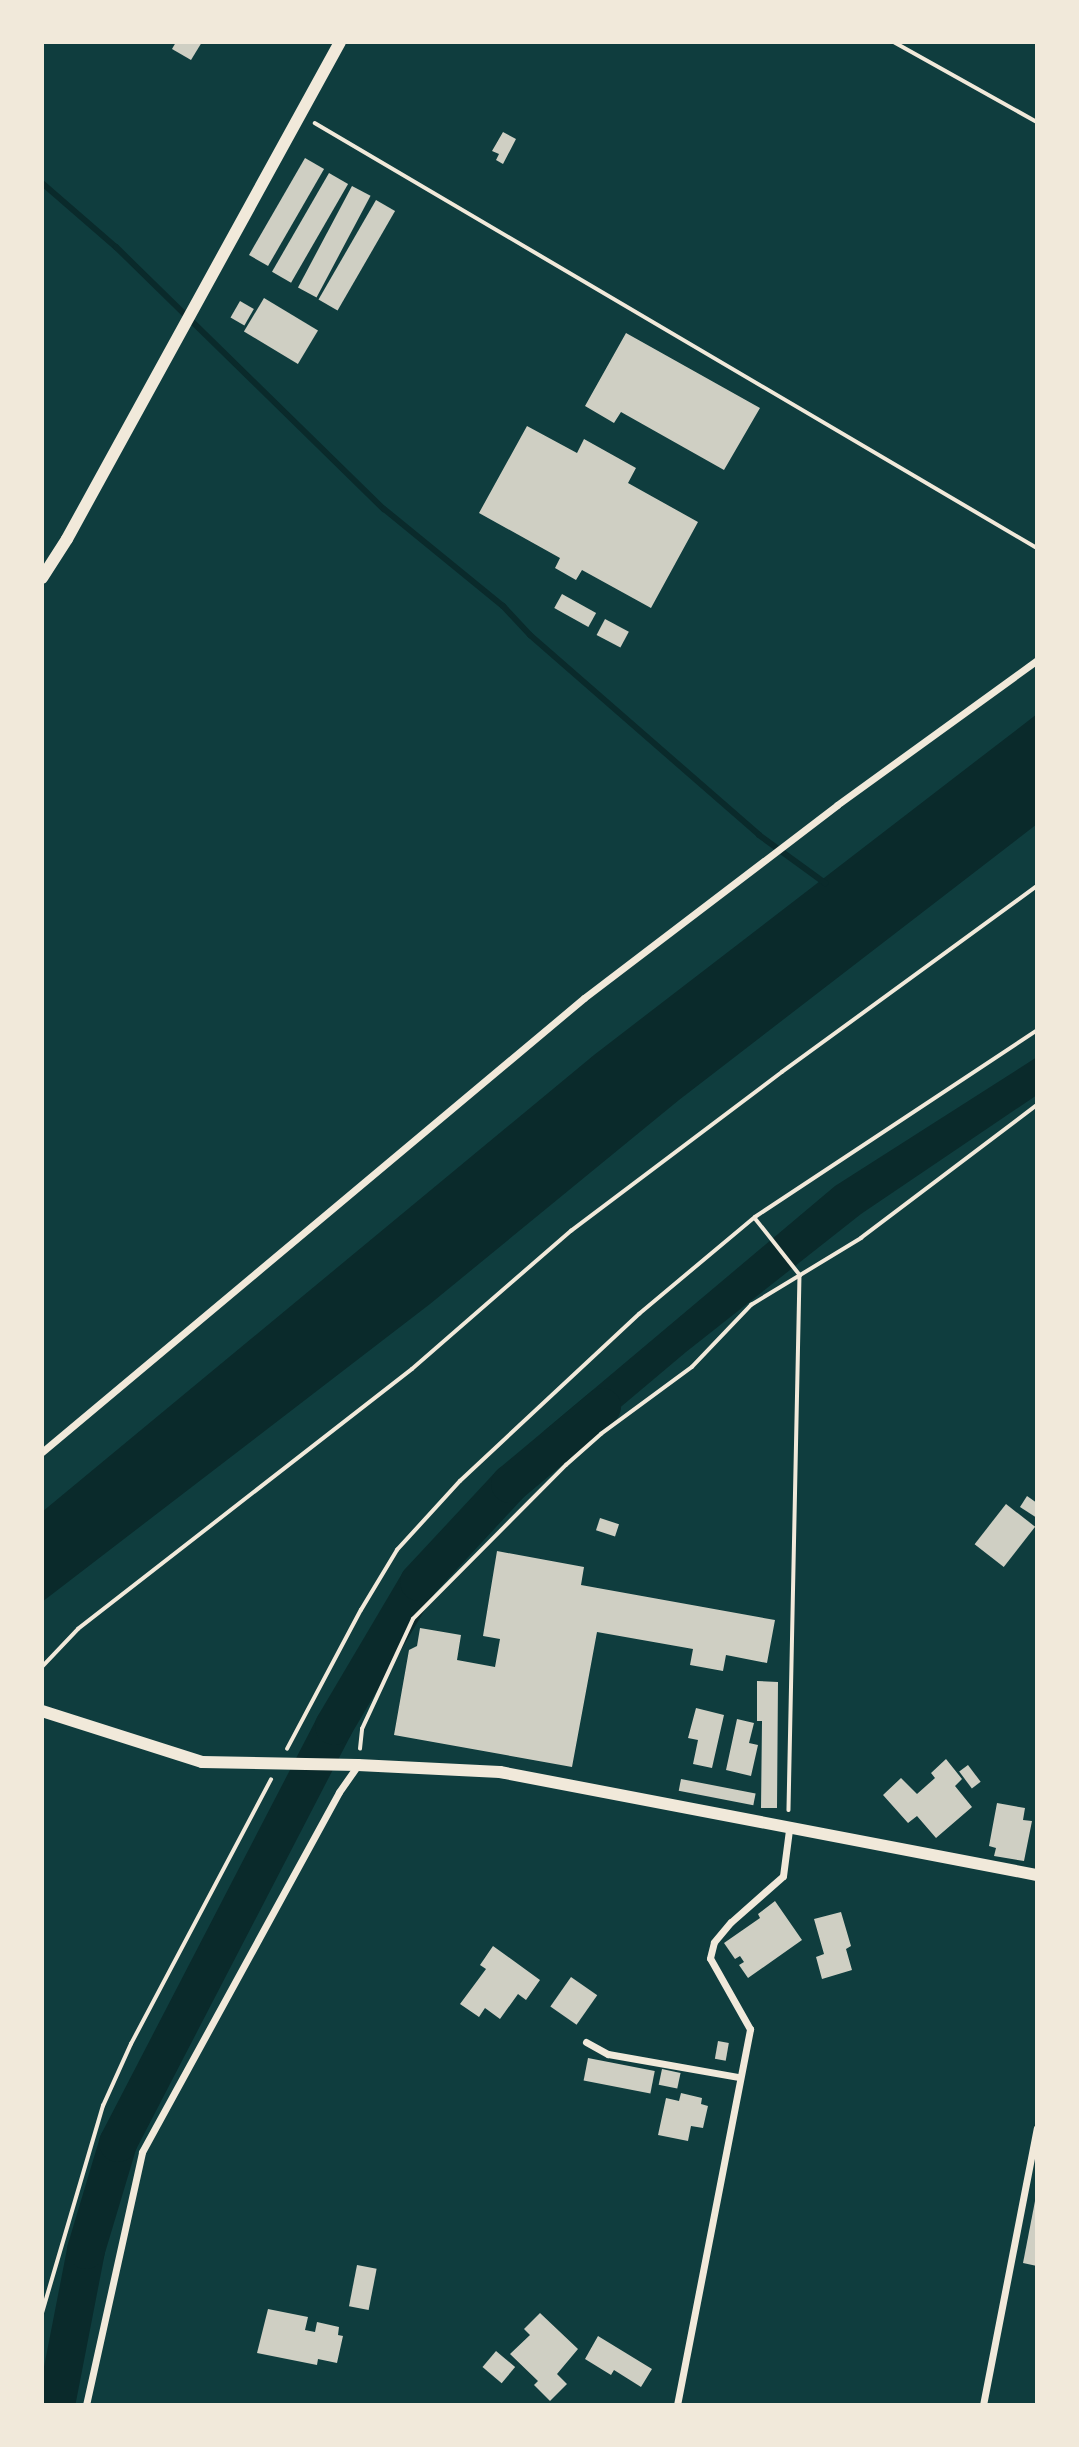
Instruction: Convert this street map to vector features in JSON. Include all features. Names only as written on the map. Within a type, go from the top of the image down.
[{"type":"street","points":[[42,578],[340,42]]},
{"type":"street","points":[[42,1452],[584,998],[837,805],[1037,660]]},
{"type":"street","points":[[42,1711],[202,1762],[358,1765],[500,1772],[789,1830],[1037,1875]]},
{"type":"street","points":[[86,2405],[142,2152],[339,1792],[358,1765]]},
{"type":"street","points":[[677,2405],[750,2029],[710,1958],[714,1941],[783,1876],[789,1830]]},
{"type":"street","points":[[586,2042],[608,2054],[739,2077]]},
{"type":"street","points":[[983,2405],[1037,2128]]},
{"type":"path","points":[[894,42],[1037,122]]},
{"type":"path","points":[[298,114],[1037,548]]},
{"type":"path","points":[[42,1667],[78,1629],[412,1369],[571,1231],[782,1072],[1037,886]]},
{"type":"path","points":[[42,2313],[103,2106],[131,2044],[355,1621],[397,1550],[460,1481],[639,1314],[755,1217],[1037,1030]]},
{"type":"path","points":[[358,1765],[362,1729],[414,1619],[566,1465],[601,1434],[692,1367],[751,1306],[861,1238],[1037,1105]]},
{"type":"path","points":[[755,1217],[800,1275],[789,1830]]},
{"type":"water","points":[[1037,714],[1037,824],[679,1100],[430,1304],[42,1602],[42,1512],[594,1055]]},
{"type":"water","points":[[1037,1057],[1037,1095],[861,1214],[686,1352],[572,1448],[544,1431],[835,1186]]},
{"type":"building","points":[[176,42],[202,42],[191,60],[172,49]]},
{"type":"building","points":[[503,132],[516,139],[503,164],[496,160],[499,154],[492,151]]},
{"type":"building","points":[[305,158],[324,169],[268,266],[249,255]]},
{"type":"building","points":[[329,173],[348,184],[291,283],[272,272]]},
{"type":"building","points":[[352,186],[371,196],[317,297],[298,288]]},
{"type":"building","points":[[376,200],[395,211],[338,311],[318,300]]},
{"type":"building","points":[[264,298],[318,330],[298,364],[244,331]]},
{"type":"building","points":[[240,301],[254,309],[244,325],[230,317]]},
{"type":"building","points":[[626,333],[760,408],[724,470],[621,412],[614,423],[585,406]]},
{"type":"building","points":[[527,426],[577,453],[584,439],[636,468],[628,483],[698,522],[651,608],[582,570],[576,580],[555,568],[560,558],[479,513]]},
{"type":"building","points":[[562,594],[596,613],[588,627],[554,608]]},
{"type":"building","points":[[605,619],[629,632],[620,648],[597,635]]},
{"type":"building","points":[[1027,1496],[1037,1503],[1037,1518],[1020,1507]]},
{"type":"building","points":[[1006,1504],[1035,1527],[1004,1567],[975,1544]]},
{"type":"building","points":[[600,1518],[619,1524],[615,1537],[596,1530]]},
{"type":"building","points":[[497,1551],[584,1567],[581,1585],[775,1620],[767,1663],[726,1655],[723,1671],[690,1665],[693,1649],[597,1632],[572,1767],[394,1735],[409,1650],[417,1646],[420,1628],[461,1635],[457,1660],[495,1667],[500,1639],[483,1636]]},
{"type":"building","points":[[757,1681],[778,1682],[777,1808],[761,1808],[762,1721],[757,1721]]},
{"type":"building","points":[[696,1708],[724,1715],[712,1768],[693,1764],[698,1740],[688,1738]]},
{"type":"building","points":[[737,1719],[754,1723],[749,1743],[758,1745],[751,1776],[726,1770]]},
{"type":"building","points":[[946,1759],[962,1779],[955,1786],[972,1807],[936,1838],[917,1816],[908,1823],[883,1795],[901,1778],[917,1794],[935,1778],[931,1773]]},
{"type":"building","points":[[968,1765],[981,1782],[972,1788],[959,1772]]},
{"type":"building","points":[[681,1779],[756,1794],[753,1805],[679,1791]]},
{"type":"building","points":[[997,1803],[1025,1808],[1023,1820],[1032,1821],[1024,1861],[994,1856],[996,1848],[989,1846]]},
{"type":"building","points":[[775,1901],[802,1940],[748,1978],[739,1965],[744,1962],[740,1956],[735,1959],[724,1943],[760,1918],[758,1914]]},
{"type":"building","points":[[841,1912],[851,1946],[846,1949],[852,1970],[822,1979],[816,1957],[824,1954],[814,1919]]},
{"type":"building","points":[[493,1946],[540,1980],[526,2000],[518,1994],[500,2019],[485,2008],[479,2017],[460,2004],[486,1969],[480,1965]]},
{"type":"building","points":[[571,1977],[597,1995],[577,2025],[550,2006]]},
{"type":"building","points":[[718,2041],[729,2043],[726,2061],[715,2059]]},
{"type":"building","points":[[588,2058],[655,2071],[650,2094],[584,2081]]},
{"type":"building","points":[[662,2069],[681,2073],[677,2089],[659,2085]]},
{"type":"building","points":[[681,2093],[702,2098],[701,2104],[708,2106],[703,2128],[691,2126],[688,2141],[658,2135],[666,2098],[679,2101]]},
{"type":"building","points":[[1037,2197],[1037,2266],[1023,2263]]},
{"type":"building","points":[[357,2265],[377,2269],[369,2310],[349,2306]]},
{"type":"building","points":[[268,2309],[308,2317],[305,2330],[315,2332],[317,2322],[339,2327],[338,2335],[343,2336],[337,2363],[318,2359],[317,2365],[257,2353]]},
{"type":"building","points":[[540,2313],[578,2349],[557,2374],[567,2384],[550,2401],[534,2385],[538,2381],[510,2354],[530,2335],[524,2329]]},
{"type":"building","points":[[598,2336],[652,2369],[641,2387],[614,2370],[611,2375],[585,2359]]},
{"type":"building","points":[[496,2351],[515,2367],[502,2383],[483,2367]]},
{"type":"waterway","points":[[42,183],[116,247],[384,509],[503,606],[530,635],[759,835],[825,883]]},
{"type":"waterway","points":[[56,2405],[86,2250],[118,2143],[334,1726],[419,1582],[510,1484],[602,1407]]}]
